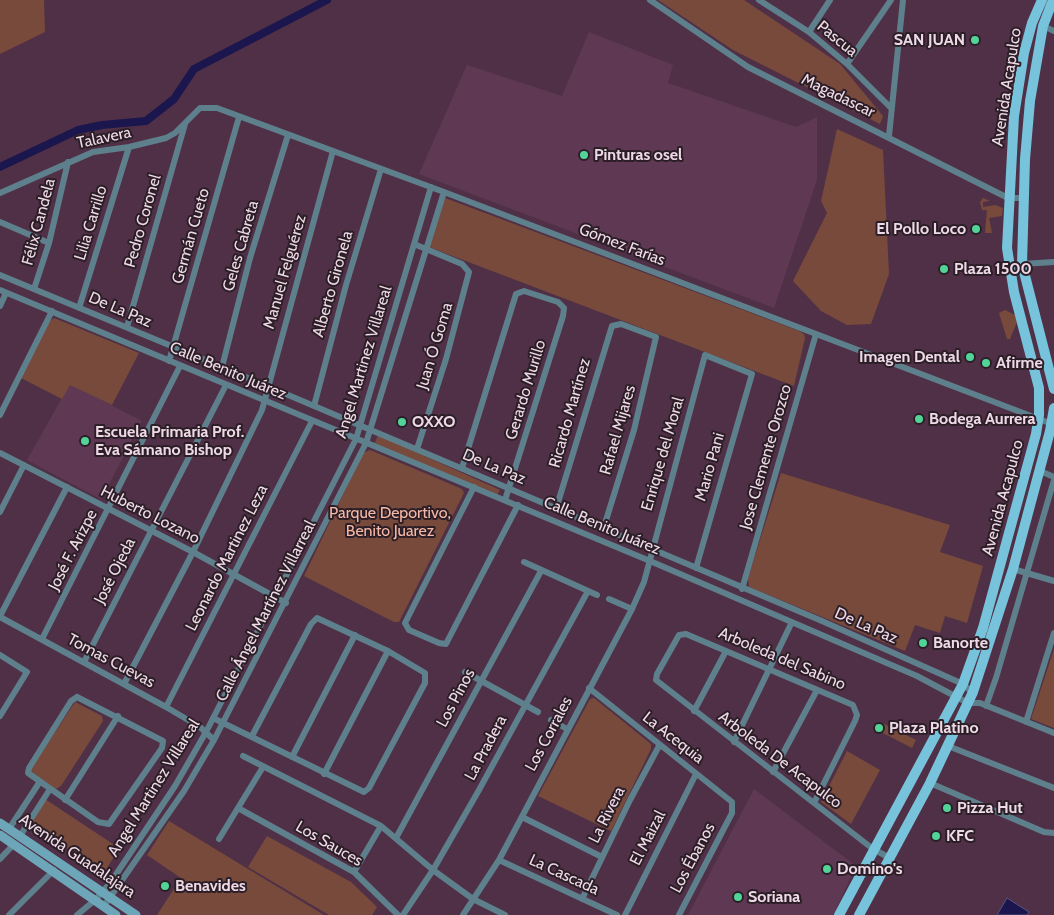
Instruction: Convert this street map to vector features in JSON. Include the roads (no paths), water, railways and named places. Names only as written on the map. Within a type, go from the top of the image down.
[{"type":"main road","name":"Avenida Acapulco","points":[[839,915],[963,684],[982,628],[1039,421],[1040,399],[1036,374],[1014,292],[1008,248],[1008,198],[1014,116],[1024,53],[1029,31],[1042,0]]},
{"type":"main road","name":"Avenida Acapulco","points":[[1054,0],[1043,26],[1030,101],[1023,198],[1022,264],[1054,389]]},
{"type":"main road","name":"Avenida Acapulco","points":[[863,914],[930,783],[973,692],[1013,569],[1052,424],[1054,408]]},
{"type":"main road","name":"Avenida Guadalajara","points":[[0,822],[136,915]]},
{"type":"main road","name":"Avenida Guadalajara","points":[[0,835],[54,870],[116,915]]},
{"type":"street","name":"Magadascar","points":[[650,0],[748,67],[889,136],[1008,198],[1023,198]]},
{"type":"street","name":"Pascua","points":[[759,0],[769,3],[809,32],[847,64],[891,108]]},
{"type":"street","points":[[809,32],[830,0]]},
{"type":"street","points":[[847,64],[891,0]]},
{"type":"street","points":[[889,136],[903,0]]},
{"type":"street","points":[[1043,26],[1054,31]]},
{"type":"street","name":"Gómez Farías","points":[[186,123],[192,113],[208,106],[431,187],[1039,421],[1052,424]]},
{"type":"street","name":"Germán Cueto","points":[[170,361],[239,117]]},
{"type":"street","name":"Talavera","points":[[0,193],[93,152],[129,147],[166,138],[186,123]]},
{"type":"street","name":"Pedro Coronel","points":[[127,327],[186,123]]},
{"type":"street","name":"Geles Cabreta","points":[[222,367],[250,258],[288,135]]},
{"type":"street","name":"Lilia Carrillo","points":[[79,308],[129,147]]},
{"type":"street","name":"Manuel Felguérez","points":[[124,684],[192,552],[264,401],[333,151]]},
{"type":"street","name":"Félix Candela","points":[[34,289],[49,243],[68,162]]},
{"type":"street","name":"Alberto Gironela","points":[[314,406],[346,285],[381,169]]},
{"type":"street","name":"Angel Martinez Villareal","points":[[77,915],[96,900],[175,786],[206,732],[276,598],[356,439],[431,187]]},
{"type":"street","name":"Calle Ángel Martínez Villarreal","points":[[104,906],[184,791],[214,740],[286,603],[366,443],[444,192]]},
{"type":"street","points":[[0,222],[49,243]]},
{"type":"street","points":[[414,244],[427,249]]},
{"type":"street","name":"Juan Ó Goma","points":[[417,449],[469,279],[467,268],[462,264],[427,249]]},
{"type":"street","points":[[1022,264],[1054,262]]},
{"type":"street","name":"De La Paz","points":[[0,275],[462,468],[603,530],[923,665],[963,684],[973,692],[983,705]]},
{"type":"street","name":"Gerardo Murillo","points":[[462,468],[516,294],[524,290],[563,305],[563,316],[505,500]]},
{"type":"street","points":[[0,306],[3,292]]},
{"type":"street","name":"Calle Benito Juárez","points":[[3,292],[650,561],[916,676],[968,703]]},
{"type":"street","points":[[0,415],[52,311]]},
{"type":"street","name":"Ricardo Martínez","points":[[556,508],[612,326],[621,324],[656,337]]},
{"type":"street","name":"Jose Clemente Orozco","points":[[742,589],[816,334]]},
{"type":"street","name":"Rafael Mijares","points":[[603,530],[634,430],[656,337]]},
{"type":"street","name":"Enrique del Moral","points":[[650,561],[651,550],[705,355],[752,374]]},
{"type":"street","name":"José F. Arizpe","points":[[42,640],[180,366]]},
{"type":"street","name":"Mario Pani","points":[[696,568],[752,374]]},
{"type":"street","name":"José Ojeda","points":[[84,662],[226,385]]},
{"type":"street","name":"Leonardo Martinez Leza","points":[[166,707],[312,421]]},
{"type":"street","name":"Huberto Lozano","points":[[0,453],[192,552],[286,603]]},
{"type":"street","points":[[0,512],[24,465]]},
{"type":"street","points":[[983,705],[1028,572],[1054,479],[1040,471]]},
{"type":"street","points":[[0,617],[66,487]]},
{"type":"street","points":[[474,487],[406,619],[405,623],[409,630],[443,644],[448,640],[518,506]]},
{"type":"street","name":"Los Corrales","points":[[463,915],[499,860],[632,609],[644,582],[650,561]]},
{"type":"street","points":[[524,562],[597,595]]},
{"type":"street","points":[[1013,569],[1054,581]]},
{"type":"street","name":"Los Pinos","points":[[396,838],[541,571]]},
{"type":"street","name":"La Pradera","points":[[403,915],[433,870],[588,591]]},
{"type":"street","points":[[609,599],[632,609]]},
{"type":"street","name":"Tomas Cuevas","points":[[0,617],[166,707],[206,732],[214,740]]},
{"type":"street","points":[[213,718],[360,792],[366,791],[426,677],[421,669],[388,651],[322,619],[314,619],[252,736]]},
{"type":"street","points":[[734,742],[792,624]]},
{"type":"street","name":"Arboleda del Sabino","points":[[656,680],[657,674],[673,645],[682,633],[853,705],[857,715],[814,803]]},
{"type":"street","points":[[1026,722],[1054,633]]},
{"type":"street","points":[[292,757],[355,635]]},
{"type":"street","points":[[324,774],[388,651]]},
{"type":"street","points":[[694,711],[726,651]]},
{"type":"street","points":[[0,655],[27,672],[0,716]]},
{"type":"street","points":[[916,676],[923,665]]},
{"type":"street","points":[[465,672],[538,712]]},
{"type":"street","name":"Arboleda De Acapulco","points":[[656,680],[873,849],[890,858]]},
{"type":"street","name":"La Acequia","points":[[589,688],[659,746],[732,802],[732,813]]},
{"type":"street","points":[[773,772],[818,690]]},
{"type":"street","points":[[74,698],[80,698],[118,716],[160,738],[164,744],[109,824],[98,822],[30,776],[29,768],[74,698]]},
{"type":"street","points":[[968,703],[983,705],[1054,734]]},
{"type":"street","points":[[65,800],[118,716]]},
{"type":"street","points":[[551,720],[567,729]]},
{"type":"street","name":"La Rivera","points":[[582,899],[659,746]]},
{"type":"street","points":[[948,746],[1054,788]]},
{"type":"street","points":[[243,756],[381,826],[433,870],[473,899],[505,915]]},
{"type":"street","points":[[219,839],[263,767]]},
{"type":"street","name":"El Maizal","points":[[625,915],[696,774]]},
{"type":"street","points":[[9,829],[39,782]]},
{"type":"street","points":[[930,783],[1044,832],[1054,833]]},
{"type":"street","points":[[20,836],[50,789]]},
{"type":"street","name":"Los Sauces","points":[[238,808],[354,872],[398,915]]},
{"type":"street","name":"Los Ébanos","points":[[679,915],[732,813]]},
{"type":"street","points":[[522,817],[602,857]]},
{"type":"street","points":[[354,872],[381,826]]},
{"type":"street","points":[[0,859],[14,844]]},
{"type":"street","name":"La Cascada","points":[[499,860],[617,915]]},
{"type":"street","points":[[9,915],[54,870]]},
{"type":"waterway","points":[[0,167],[78,130],[102,125],[146,121],[174,99],[194,69],[327,0]]},
{"type":"place","name":"SAN JUAN","points":[[975,40]]},
{"type":"place","name":"Pinturas osel","points":[[584,155]]},
{"type":"place","name":"El Pollo Loco","points":[[976,229]]},
{"type":"place","name":"Plaza 1500","points":[[944,269]]},
{"type":"place","name":"Imagen Dental","points":[[970,357]]},
{"type":"place","name":"Afirme","points":[[986,363]]},
{"type":"place","name":"Bodega Aurrera","points":[[919,419]]},
{"type":"place","name":"OXXO","points":[[402,422]]},
{"type":"place","name":"Escuela Primaria Prof. Eva Sámano Bishop","points":[[85,441]]},
{"type":"place","name":"Banorte","points":[[923,643]]},
{"type":"place","name":"Plaza Platino","points":[[879,728]]},
{"type":"place","name":"Pizza Hut","points":[[947,808]]},
{"type":"place","name":"KFC","points":[[936,836]]},
{"type":"place","name":"Domino's","points":[[827,869]]},
{"type":"place","name":"Benavides","points":[[165,886]]},
{"type":"place","name":"Soriana","points":[[738,897]]},
{"type":"park label","name":"Parque Deportivo, Benito Juarez","points":[[390,522]]}]
